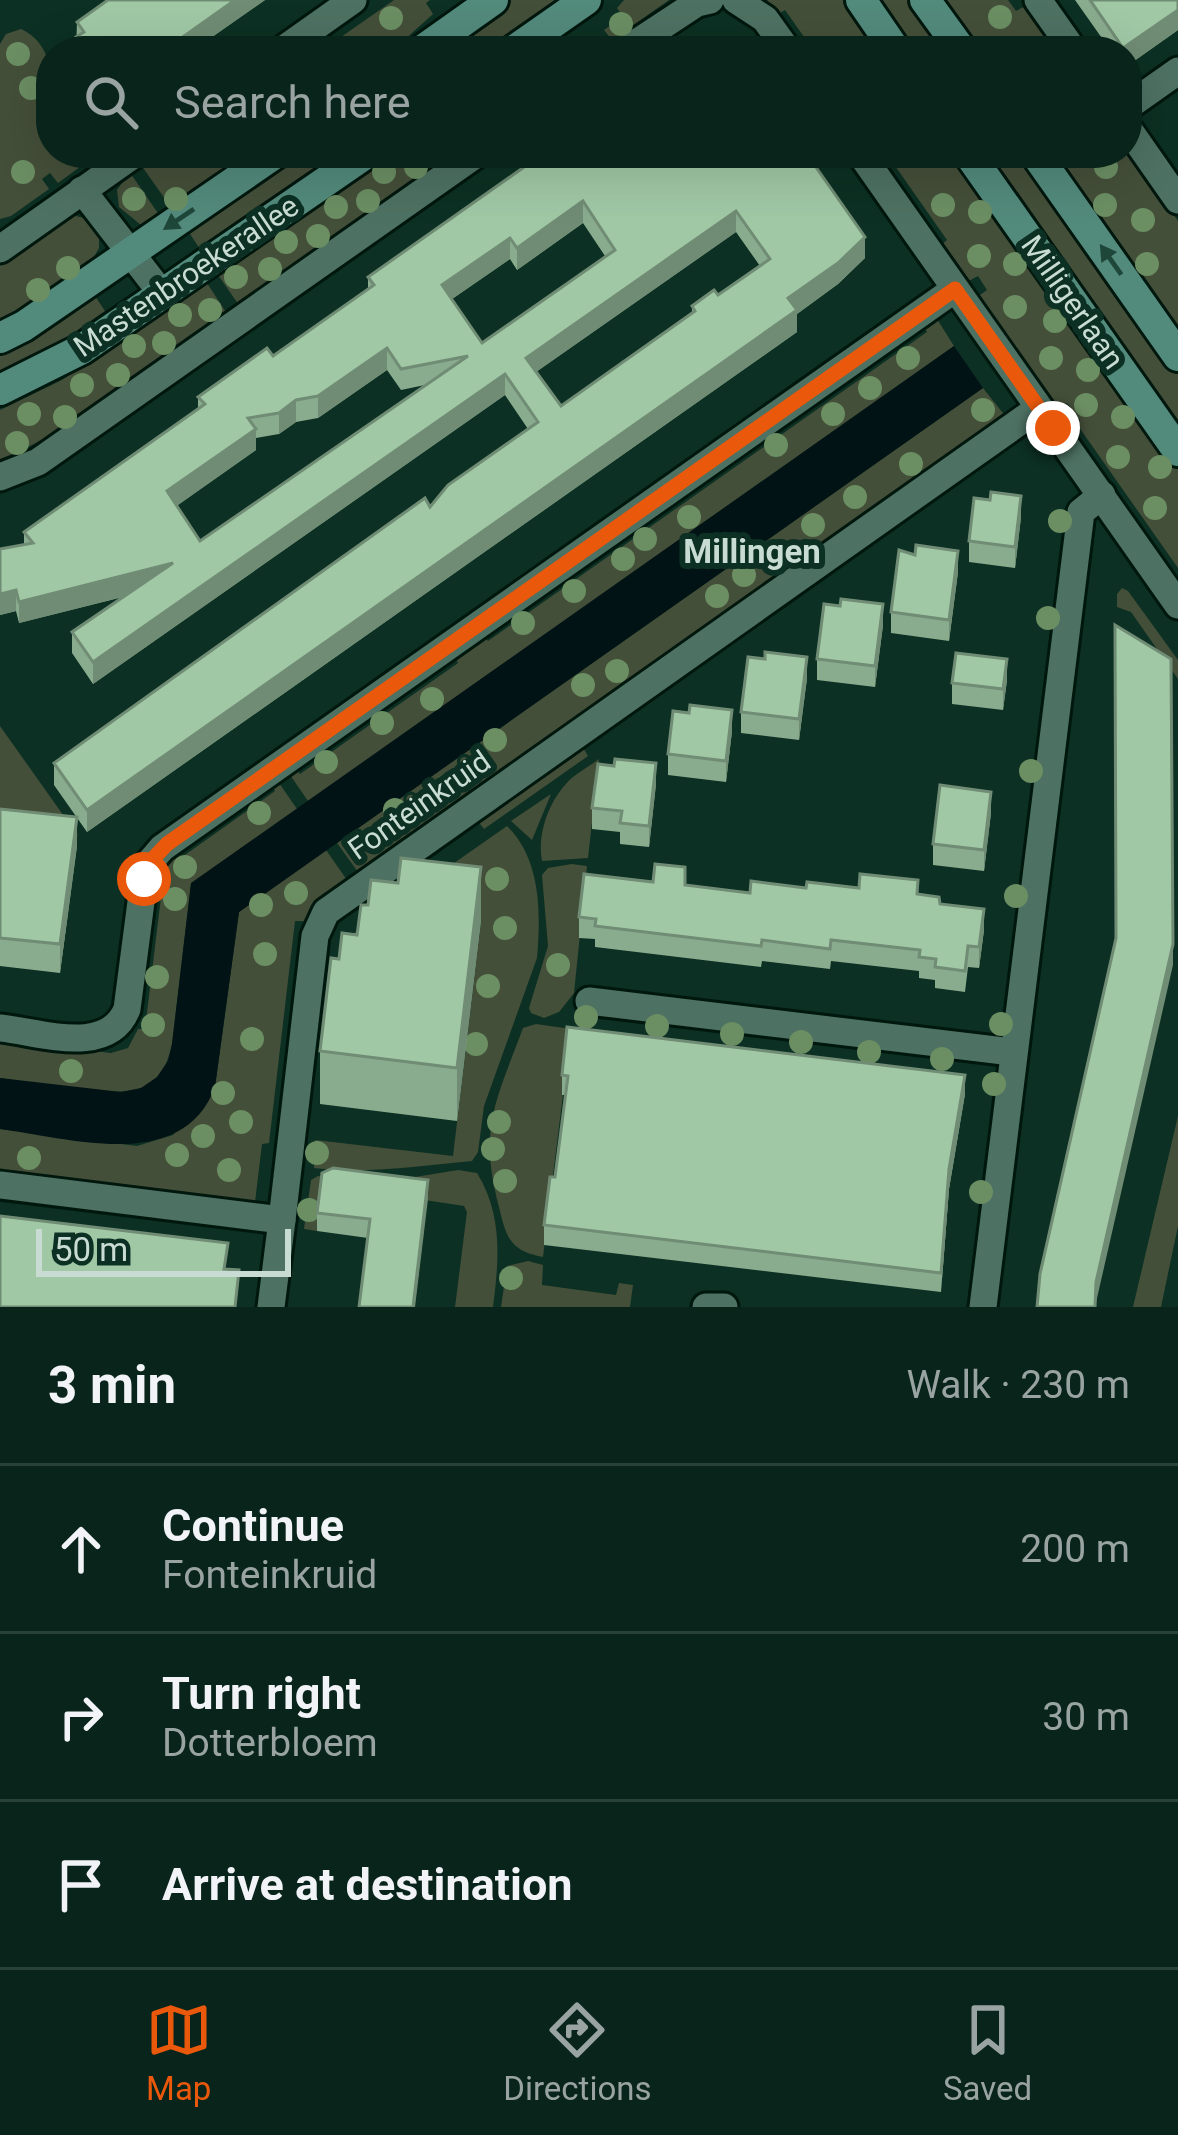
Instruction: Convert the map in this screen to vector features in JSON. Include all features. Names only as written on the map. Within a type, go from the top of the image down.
[{"type":"main road","points":[[443,36],[494,0]]},
{"type":"main road","points":[[534,36],[586,0]]},
{"type":"main road","points":[[860,0],[885,36]]},
{"type":"main road","points":[[925,0],[951,36]]},
{"type":"main road","name":"Mastenbroekerallee","points":[[0,338],[254,168]]},
{"type":"main road","name":"Mastenbroekerallee","points":[[0,389],[82,349],[345,168]]},
{"type":"main road","name":"Milligerlaan","points":[[979,168],[1178,451]]},
{"type":"main road","name":"Milligerlaan","points":[[1045,168],[1178,356]]},
{"type":"street","points":[[301,36],[353,0]]},
{"type":"street","points":[[647,36],[697,3],[710,0]]},
{"type":"street","points":[[736,0],[765,19],[777,36]]},
{"type":"street","points":[[1038,0],[1063,36]]},
{"type":"street","points":[[1142,96],[1178,71]]},
{"type":"street","points":[[1142,148],[1178,200]]},
{"type":"street","points":[[0,248],[114,168]]},
{"type":"street","points":[[0,477],[38,462],[457,168]]},
{"type":"street","points":[[870,168],[1178,605]]},
{"type":"street","points":[[82,190],[163,295]]},
{"type":"street","points":[[0,1028],[89,1038],[104,1036],[117,1027],[127,1009],[145,873],[162,848],[955,289]]},
{"type":"street","name":"Fonteinkruid","points":[[271,1307],[315,936],[323,915],[1039,408]]},
{"type":"street","points":[[983,1307],[1081,512],[1102,495]]},
{"type":"street","points":[[589,1001],[1012,1052]]},
{"type":"street","points":[[0,1185],[282,1220]]},
{"type":"street","points":[[706,1307],[724,1307]]},
{"type":"green space","points":[[394,0],[430,0],[426,3],[433,14],[409,36],[342,36]]},
{"type":"green space","points":[[510,0],[572,0],[520,36],[458,36]]},
{"type":"green space","points":[[624,0],[669,0],[618,36],[609,36],[604,30],[623,17],[617,8]]},
{"type":"green space","points":[[767,0],[850,0],[875,36],[803,36],[785,10],[777,15]]},
{"type":"green space","points":[[873,0],[916,0],[941,36],[898,36]]},
{"type":"green space","points":[[938,0],[1008,0],[1016,11],[1027,5],[1049,36],[963,36]]},
{"type":"green space","points":[[21,29],[36,39],[36,168],[78,168],[58,183],[50,173],[42,179],[49,189],[0,219],[0,44],[6,34]]},
{"type":"green space","points":[[143,168],[240,168],[175,213]]},
{"type":"green space","points":[[271,168],[331,168],[202,252],[186,228]]},
{"type":"green space","points":[[364,168],[431,168],[249,296],[254,304],[243,311],[216,272]]},
{"type":"green space","points":[[897,168],[969,168],[1178,465],[1178,568],[1076,423],[1080,420],[1067,403],[1055,410],[976,298],[987,290],[978,276],[965,283],[940,246],[947,240]]},
{"type":"green space","points":[[992,168],[1034,168],[1178,372],[1178,433]]},
{"type":"green space","points":[[1056,168],[1141,168],[1178,221],[1178,341]]},
{"type":"green space","points":[[130,172],[164,222],[141,225],[119,207],[117,190]]},
{"type":"green space","points":[[64,219],[88,219],[99,235],[99,248],[85,272],[0,332],[0,265]]},
{"type":"green space","points":[[205,280],[231,320],[221,326],[216,319],[84,415],[0,459],[0,410],[62,380]]},
{"type":"green space","points":[[93,293],[105,311],[0,376],[0,354]]},
{"type":"green space","points":[[937,319],[954,346],[308,801],[288,772],[295,768],[300,774],[458,663],[454,656],[483,635],[488,641],[927,332],[923,325]]},
{"type":"green space","points":[[983,388],[1006,417],[358,872],[337,843]]},
{"type":"green space","points":[[1122,588],[1178,660],[1178,679],[1131,612],[1117,607]]},
{"type":"green space","points":[[0,726],[78,836],[0,827]]},
{"type":"green space","points":[[582,746],[588,756],[484,829],[477,820]]},
{"type":"green space","points":[[599,759],[588,858],[542,861],[545,820],[554,801],[569,780]]},
{"type":"green space","points":[[277,780],[297,809],[191,884],[172,1044],[158,1076],[141,1088],[112,1092],[0,1078],[0,1040],[111,1053],[128,1048],[138,1029],[145,1029],[162,889],[155,888],[158,873],[177,851],[182,857],[275,791],[272,784]]},
{"type":"green space","points":[[551,794],[532,840],[511,821]]},
{"type":"green space","points":[[507,826],[532,870],[538,905],[537,958],[484,1106],[478,1152],[472,1161],[413,1167],[314,1168],[315,1140],[453,1156],[481,921],[335,988],[340,943]]},
{"type":"green space","points":[[326,850],[347,880],[312,905],[304,921],[295,921],[269,1143],[262,1144],[255,1202],[0,1174],[0,1129],[137,1146],[173,1135],[215,1087],[239,912]]},
{"type":"green space","points":[[587,866],[574,993],[559,1012],[544,1018],[529,1008],[548,946],[542,875],[548,868]]},
{"type":"green space","points":[[536,1024],[571,1029],[543,1257],[523,1251],[507,1234],[490,1156],[493,1115],[505,1076],[523,1028]]},
{"type":"green space","points":[[1178,1116],[1178,1226],[1161,1307],[1133,1307]]},
{"type":"green space","points":[[458,1170],[477,1173],[491,1205],[497,1255],[493,1307],[455,1307],[464,1206],[372,1192],[372,1184]]},
{"type":"green space","points":[[318,1176],[360,1181],[321,1198],[317,1231],[304,1229],[311,1180]]},
{"type":"green space","points":[[528,1261],[543,1265],[542,1285],[616,1295],[619,1283],[633,1285],[630,1307],[501,1307],[507,1266]]},
{"type":"shaded area","points":[[954,346],[983,388],[239,912],[215,1087],[199,1114],[178,1132],[122,1144],[0,1129],[0,1078],[121,1092],[141,1088],[157,1077],[172,1044],[191,883]]},
{"type":"building","points":[[108,0],[235,0],[184,36],[78,36],[84,32],[77,22]]},
{"type":"building","points":[[1090,0],[1178,0],[1178,10],[1140,36],[1115,36]]},
{"type":"building","points":[[523,168],[817,168],[865,237],[838,263],[788,298],[797,310],[87,810],[54,763],[425,498],[430,507],[448,485],[538,422],[505,374],[93,662],[72,632],[173,563],[19,602],[16,590],[0,594],[0,549],[33,543],[24,532],[205,404],[198,397],[267,348],[273,356],[374,285],[368,277]],"holes":[[[583,201],[615,250],[482,343],[442,285],[510,238],[517,248]],[[736,211],[770,259],[718,295],[714,290],[692,306],[695,311],[561,406],[526,358]],[[387,348],[401,369],[468,356],[200,541],[167,491],[256,429],[248,418],[279,413],[296,400],[318,396]]]},
{"type":"building","points":[[991,492],[1021,496],[1015,547],[969,541],[974,498],[990,500]]},
{"type":"building","points":[[916,545],[958,551],[949,620],[891,612],[899,550],[915,555]]},
{"type":"building","points":[[841,599],[883,604],[875,666],[817,659],[824,604],[840,606]]},
{"type":"building","points":[[1115,625],[1171,659],[1173,944],[1096,1282],[1095,1307],[1037,1307],[1040,1274],[1116,938]]},
{"type":"building","points":[[765,652],[807,657],[799,719],[741,712],[748,657],[765,659]]},
{"type":"building","points":[[956,653],[1007,659],[1003,689],[952,683]]},
{"type":"building","points":[[690,705],[732,710],[726,761],[668,754],[673,711],[689,713]]},
{"type":"building","points":[[615,759],[656,763],[649,826],[620,823],[622,811],[592,808],[598,764],[614,766]]},
{"type":"building","points":[[940,785],[991,792],[984,850],[933,844]]},
{"type":"building","points":[[0,809],[77,817],[60,944],[0,938]]},
{"type":"building","points":[[401,858],[481,867],[457,1068],[320,1051],[331,958],[339,959],[342,933],[357,935],[371,880],[398,883]]},
{"type":"building","points":[[655,864],[685,867],[685,885],[750,893],[751,881],[859,888],[860,874],[918,880],[917,894],[939,897],[940,904],[984,909],[979,947],[968,946],[965,971],[935,967],[936,959],[919,957],[920,950],[831,940],[830,949],[762,940],[761,946],[595,926],[596,919],[579,917],[584,874],[653,882]]},
{"type":"building","points":[[567,1027],[965,1075],[949,1169],[941,1273],[544,1225],[568,1076],[562,1075]]},
{"type":"building","points":[[333,1168],[428,1180],[413,1307],[359,1307],[370,1219],[317,1213],[322,1173]]},
{"type":"building","points":[[0,1216],[228,1243],[224,1269],[239,1270],[235,1307],[0,1307]]},
{"type":"district","name":"Millingen","points":[[752,551]]},
{"type":"route","points":[[144,879],[150,862],[167,844],[955,289],[1053,428]]}]
